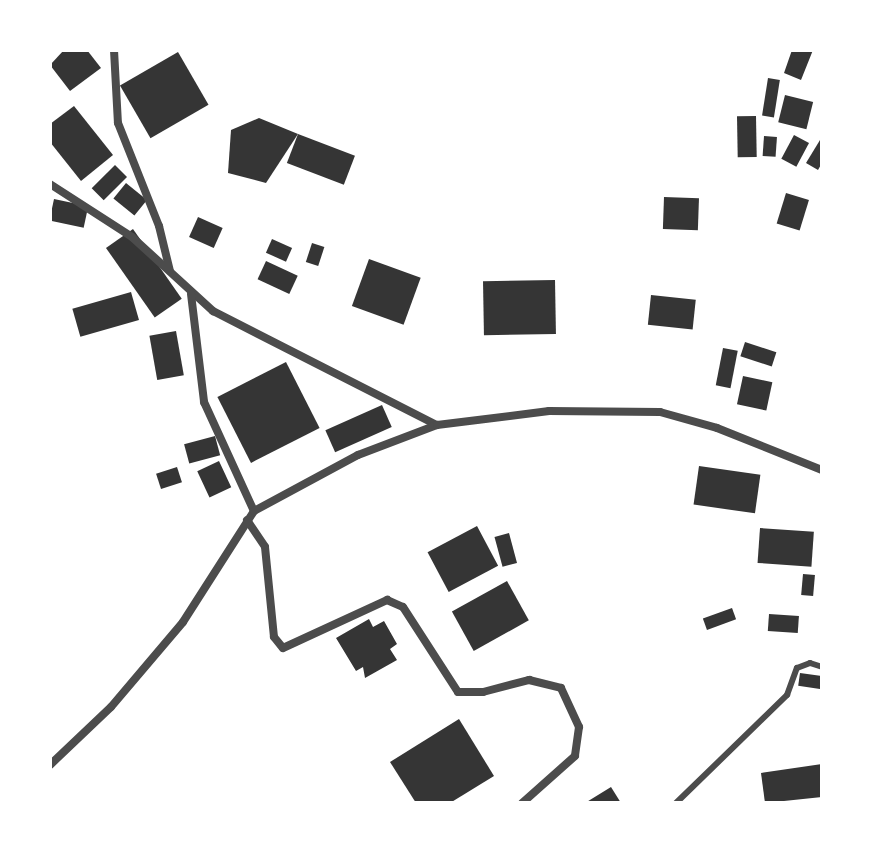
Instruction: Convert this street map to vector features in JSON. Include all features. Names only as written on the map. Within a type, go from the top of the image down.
[{"type":"street","points":[[114,50],[118,123],[159,226],[171,273]]},
{"type":"street","points":[[50,184],[132,237],[191,294],[229,320],[437,425]]},
{"type":"street","points":[[191,294],[204,402],[254,511]]},
{"type":"street","points":[[50,765],[111,707],[183,622],[254,511],[358,455],[437,425],[549,411],[660,412],[717,428],[822,470]]},
{"type":"street","points":[[247,520],[265,547],[274,637],[283,648],[387,600],[403,607],[458,692],[483,692],[518,680],[544,681],[561,688],[579,727],[575,756],[522,803]]},
{"type":"lane","points":[[676,803],[787,695],[797,668],[810,663],[822,667]]},
{"type":"building","points":[[64,50],[87,50],[101,68],[70,91],[50,65]]},
{"type":"building","points":[[792,50],[813,50],[801,80],[784,73]]},
{"type":"building","points":[[178,52],[208,105],[150,138],[120,86]]},
{"type":"building","points":[[768,78],[780,80],[774,117],[762,116]]},
{"type":"building","points":[[785,95],[813,102],[806,129],[778,122]]},
{"type":"building","points":[[74,106],[113,155],[81,181],[50,142],[50,124]]},
{"type":"building","points":[[737,116],[756,116],[757,157],[738,157]]},
{"type":"building","points":[[259,118],[298,134],[266,183],[228,173],[231,130]]},
{"type":"building","points":[[298,134],[355,156],[344,185],[287,163]]},
{"type":"building","points":[[794,135],[809,143],[796,167],[781,159]]},
{"type":"building","points":[[764,136],[777,137],[776,157],[763,156]]},
{"type":"building","points":[[820,140],[822,163],[818,170],[806,163]]},
{"type":"building","points":[[115,165],[127,177],[104,200],[92,188]]},
{"type":"building","points":[[126,183],[147,200],[134,216],[113,199]]},
{"type":"building","points":[[786,193],[809,200],[800,231],[777,224]]},
{"type":"building","points":[[664,197],[699,198],[698,230],[663,229]]},
{"type":"building","points":[[54,199],[88,206],[84,228],[50,221]]},
{"type":"building","points":[[198,217],[223,228],[214,248],[189,237]]},
{"type":"building","points":[[133,229],[182,299],[155,318],[106,248]]},
{"type":"building","points":[[272,239],[292,248],[286,262],[266,253]]},
{"type":"building","points":[[312,243],[324,247],[318,266],[306,262]]},
{"type":"building","points":[[369,259],[421,278],[404,325],[352,306]]},
{"type":"building","points":[[266,261],[298,276],[289,294],[258,279]]},
{"type":"building","points":[[555,280],[556,334],[484,335],[483,281]]},
{"type":"building","points":[[131,292],[139,320],[80,337],[72,309]]},
{"type":"building","points":[[651,295],[696,300],[693,330],[648,325]]},
{"type":"building","points":[[176,331],[184,375],[157,380],[149,336]]},
{"type":"building","points":[[745,342],[776,352],[772,366],[740,356]]},
{"type":"building","points":[[723,348],[738,351],[730,388],[716,385]]},
{"type":"building","points":[[286,362],[320,428],[251,463],[217,397]]},
{"type":"building","points":[[743,376],[772,382],[766,411],[737,404]]},
{"type":"building","points":[[382,405],[392,427],[335,452],[325,430]]},
{"type":"building","points":[[215,436],[220,455],[189,464],[184,444]]},
{"type":"building","points":[[219,461],[231,487],[210,497],[197,471]]},
{"type":"building","points":[[699,466],[760,475],[755,513],[694,505]]},
{"type":"building","points":[[177,467],[182,482],[161,489],[156,474]]},
{"type":"building","points":[[477,526],[498,566],[449,592],[428,552]]},
{"type":"building","points":[[760,528],[814,532],[811,567],[758,563]]},
{"type":"building","points":[[509,533],[517,563],[503,567],[495,537]]},
{"type":"building","points":[[803,574],[815,575],[813,596],[801,595]]},
{"type":"building","points":[[507,581],[529,620],[474,651],[452,612]]},
{"type":"building","points":[[732,608],[736,619],[707,630],[703,619]]},
{"type":"building","points":[[769,614],[799,616],[798,633],[768,631]]},
{"type":"building","points":[[369,619],[373,627],[384,621],[397,644],[390,649],[397,660],[365,678],[363,667],[356,671],[336,638]]},
{"type":"building","points":[[800,673],[822,676],[820,689],[798,686]]},
{"type":"building","points":[[459,719],[494,776],[450,803],[416,803],[390,762]]},
{"type":"building","points":[[822,764],[822,797],[765,803],[761,773]]},
{"type":"building","points":[[611,787],[621,803],[585,803]]}]
